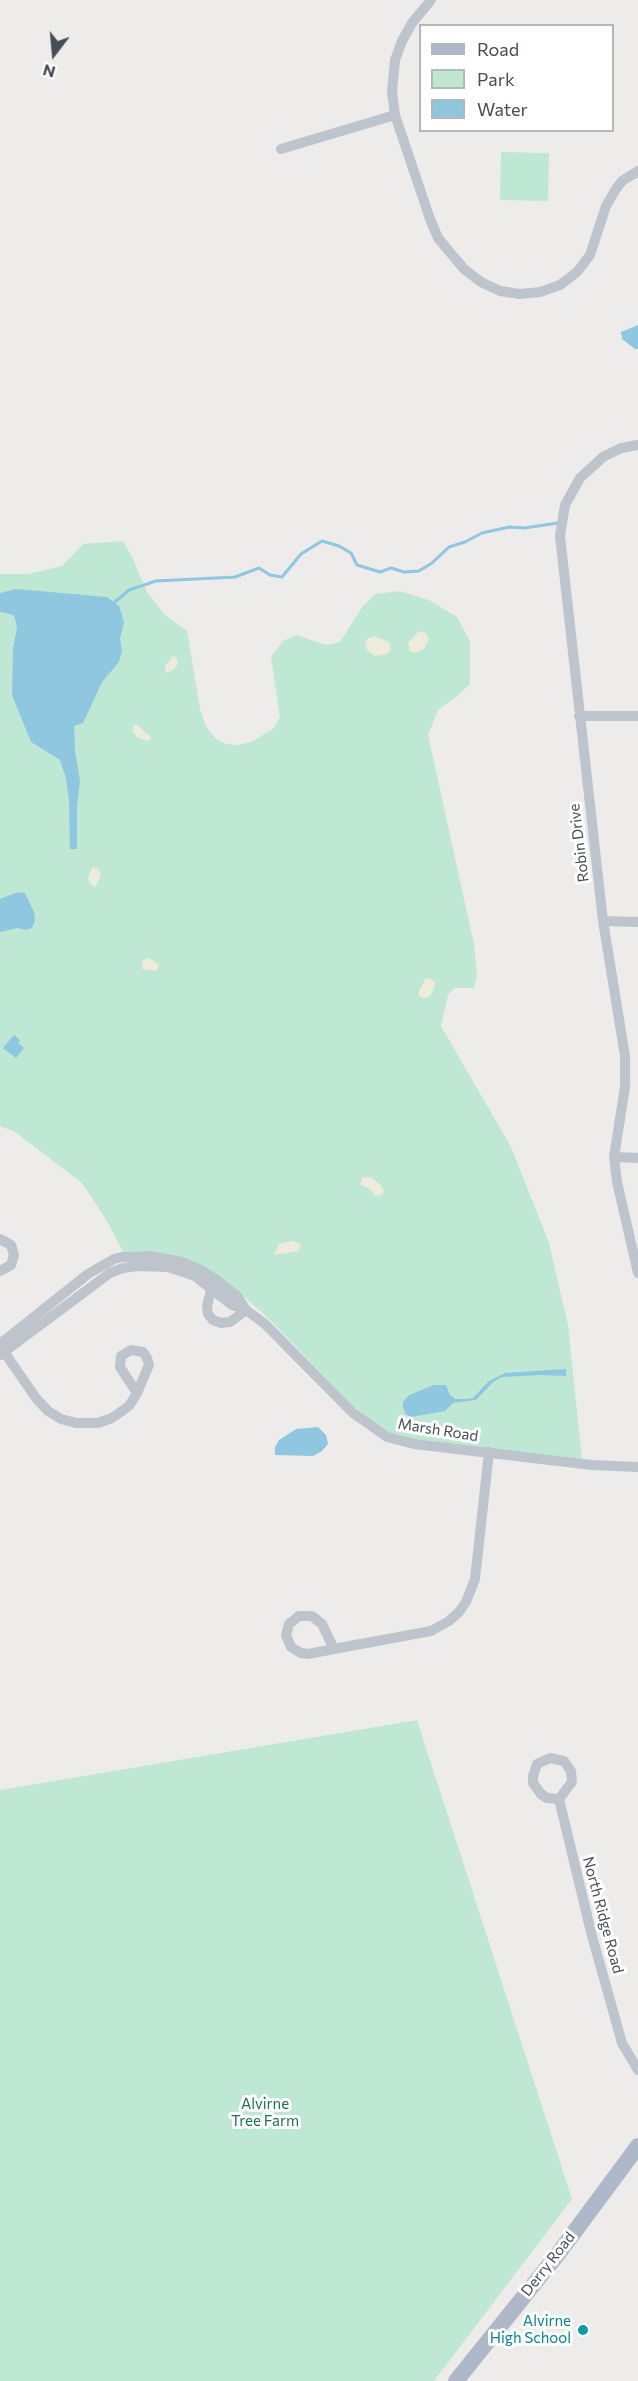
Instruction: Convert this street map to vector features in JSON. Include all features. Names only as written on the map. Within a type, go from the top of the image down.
[{"type":"main road","name":"Derry Road","points":[[456,2381],[558,2254],[638,2146]]},
{"type":"street","points":[[431,0],[406,31],[395,60],[392,91],[395,115],[438,238],[464,269],[481,282],[500,291],[520,294],[540,292],[560,285],[577,272],[590,255],[610,197],[622,181],[638,171]]},
{"type":"street","points":[[281,149],[395,115]]},
{"type":"street","name":"Robin Drive","points":[[638,445],[621,448],[594,463],[574,486],[562,515],[560,536],[603,921],[626,1056],[625,1087],[614,1157],[617,1182],[638,1273]]},
{"type":"street","points":[[579,716],[638,716]]},
{"type":"street","points":[[603,921],[638,922]]},
{"type":"street","points":[[614,1157],[638,1158]]},
{"type":"street","points":[[0,1239],[11,1245],[14,1255],[11,1265],[0,1271]]},
{"type":"street","name":"Marsh Road","points":[[1,1349],[94,1282],[123,1268],[150,1265],[181,1270],[215,1285],[232,1305],[246,1310],[295,1353],[353,1413],[378,1432],[400,1441],[592,1465],[638,1467]]},
{"type":"street","points":[[215,1285],[207,1310],[213,1320],[222,1323],[230,1322],[246,1310]]},
{"type":"street","points":[[1,1349],[42,1405],[55,1416],[68,1421],[90,1424],[112,1418],[129,1406],[137,1393]]},
{"type":"street","points":[[334,1649],[322,1624],[312,1616],[299,1616],[289,1623],[286,1635],[291,1647],[308,1654],[430,1631],[449,1621],[459,1612],[466,1602],[475,1579],[489,1452]]},
{"type":"street","name":"North Ridge Road","points":[[559,1799],[592,1936],[622,2043],[638,2070]]},
{"type":"green space","points":[[501,152],[549,153],[548,201],[500,200]]},
{"type":"green space","points":[[123,541],[147,592],[165,615],[187,631],[200,709],[206,726],[215,738],[226,744],[238,745],[253,741],[274,728],[280,717],[271,657],[283,641],[296,635],[326,645],[340,642],[363,606],[375,594],[399,591],[429,600],[457,617],[470,641],[470,684],[438,710],[428,735],[474,944],[477,975],[474,988],[454,988],[448,995],[441,1026],[511,1147],[549,1243],[568,1325],[582,1459],[415,1440],[395,1436],[381,1429],[353,1406],[268,1318],[241,1294],[182,1257],[151,1251],[123,1252],[107,1221],[82,1183],[15,1132],[0,1126],[0,574],[28,574],[62,566],[83,544]]},
{"type":"green space","name":"Alvirne Tree Farm","points":[[417,1720],[572,2199],[434,2381],[0,2381],[0,1790]]},
{"type":"sand","points":[[419,631],[426,633],[429,640],[424,649],[415,653],[410,651],[408,643]]},
{"type":"sand","points":[[374,636],[389,642],[391,650],[387,654],[375,656],[367,650],[365,644],[367,639]]},
{"type":"sand","points":[[173,656],[177,658],[178,664],[173,670],[165,673],[165,666]]},
{"type":"sand","points":[[134,725],[151,737],[150,740],[138,738],[132,731]]},
{"type":"sand","points":[[92,867],[99,869],[101,875],[96,887],[91,885],[88,879]]},
{"type":"sand","points":[[149,958],[158,964],[158,969],[155,971],[142,969],[142,961]]},
{"type":"sand","points":[[430,978],[435,986],[430,996],[423,999],[419,996],[419,992],[425,979]]},
{"type":"sand","points":[[363,1177],[370,1177],[381,1185],[384,1192],[382,1195],[375,1196],[370,1189],[360,1184]]},
{"type":"sand","points":[[291,1241],[301,1244],[299,1251],[274,1255],[279,1244]]},
{"type":"water","points":[[638,325],[638,349],[635,349],[622,339],[621,332]]},
{"type":"water","points":[[16,589],[107,597],[119,606],[124,622],[120,639],[122,651],[119,662],[102,682],[83,723],[74,726],[80,781],[77,807],[77,849],[70,849],[69,800],[66,778],[60,760],[31,742],[12,695],[13,649],[17,627],[14,615],[0,612],[0,593]]},
{"type":"water","points":[[18,892],[25,893],[34,912],[35,921],[32,928],[0,932],[0,899]]},
{"type":"water","points":[[14,1035],[24,1048],[16,1058],[3,1048]]},
{"type":"water","points":[[566,1369],[566,1376],[502,1377],[493,1382],[476,1400],[453,1403],[445,1411],[411,1417],[406,1414],[403,1407],[403,1402],[409,1395],[434,1385],[446,1385],[450,1395],[455,1399],[467,1399],[473,1398],[489,1381],[505,1373]]},
{"type":"water","points":[[318,1427],[326,1435],[328,1444],[322,1451],[313,1456],[275,1455],[275,1447],[279,1440],[296,1429]]},
{"type":"waterway","points":[[115,602],[129,590],[156,581],[235,577],[259,568],[270,575],[282,577],[301,554],[322,541],[339,546],[351,553],[357,565],[380,572],[391,568],[404,572],[419,571],[432,563],[449,547],[482,533],[509,527],[524,528],[558,523]]},
{"type":"place","name":"Alvirne High School","points":[[583,2330]]}]
